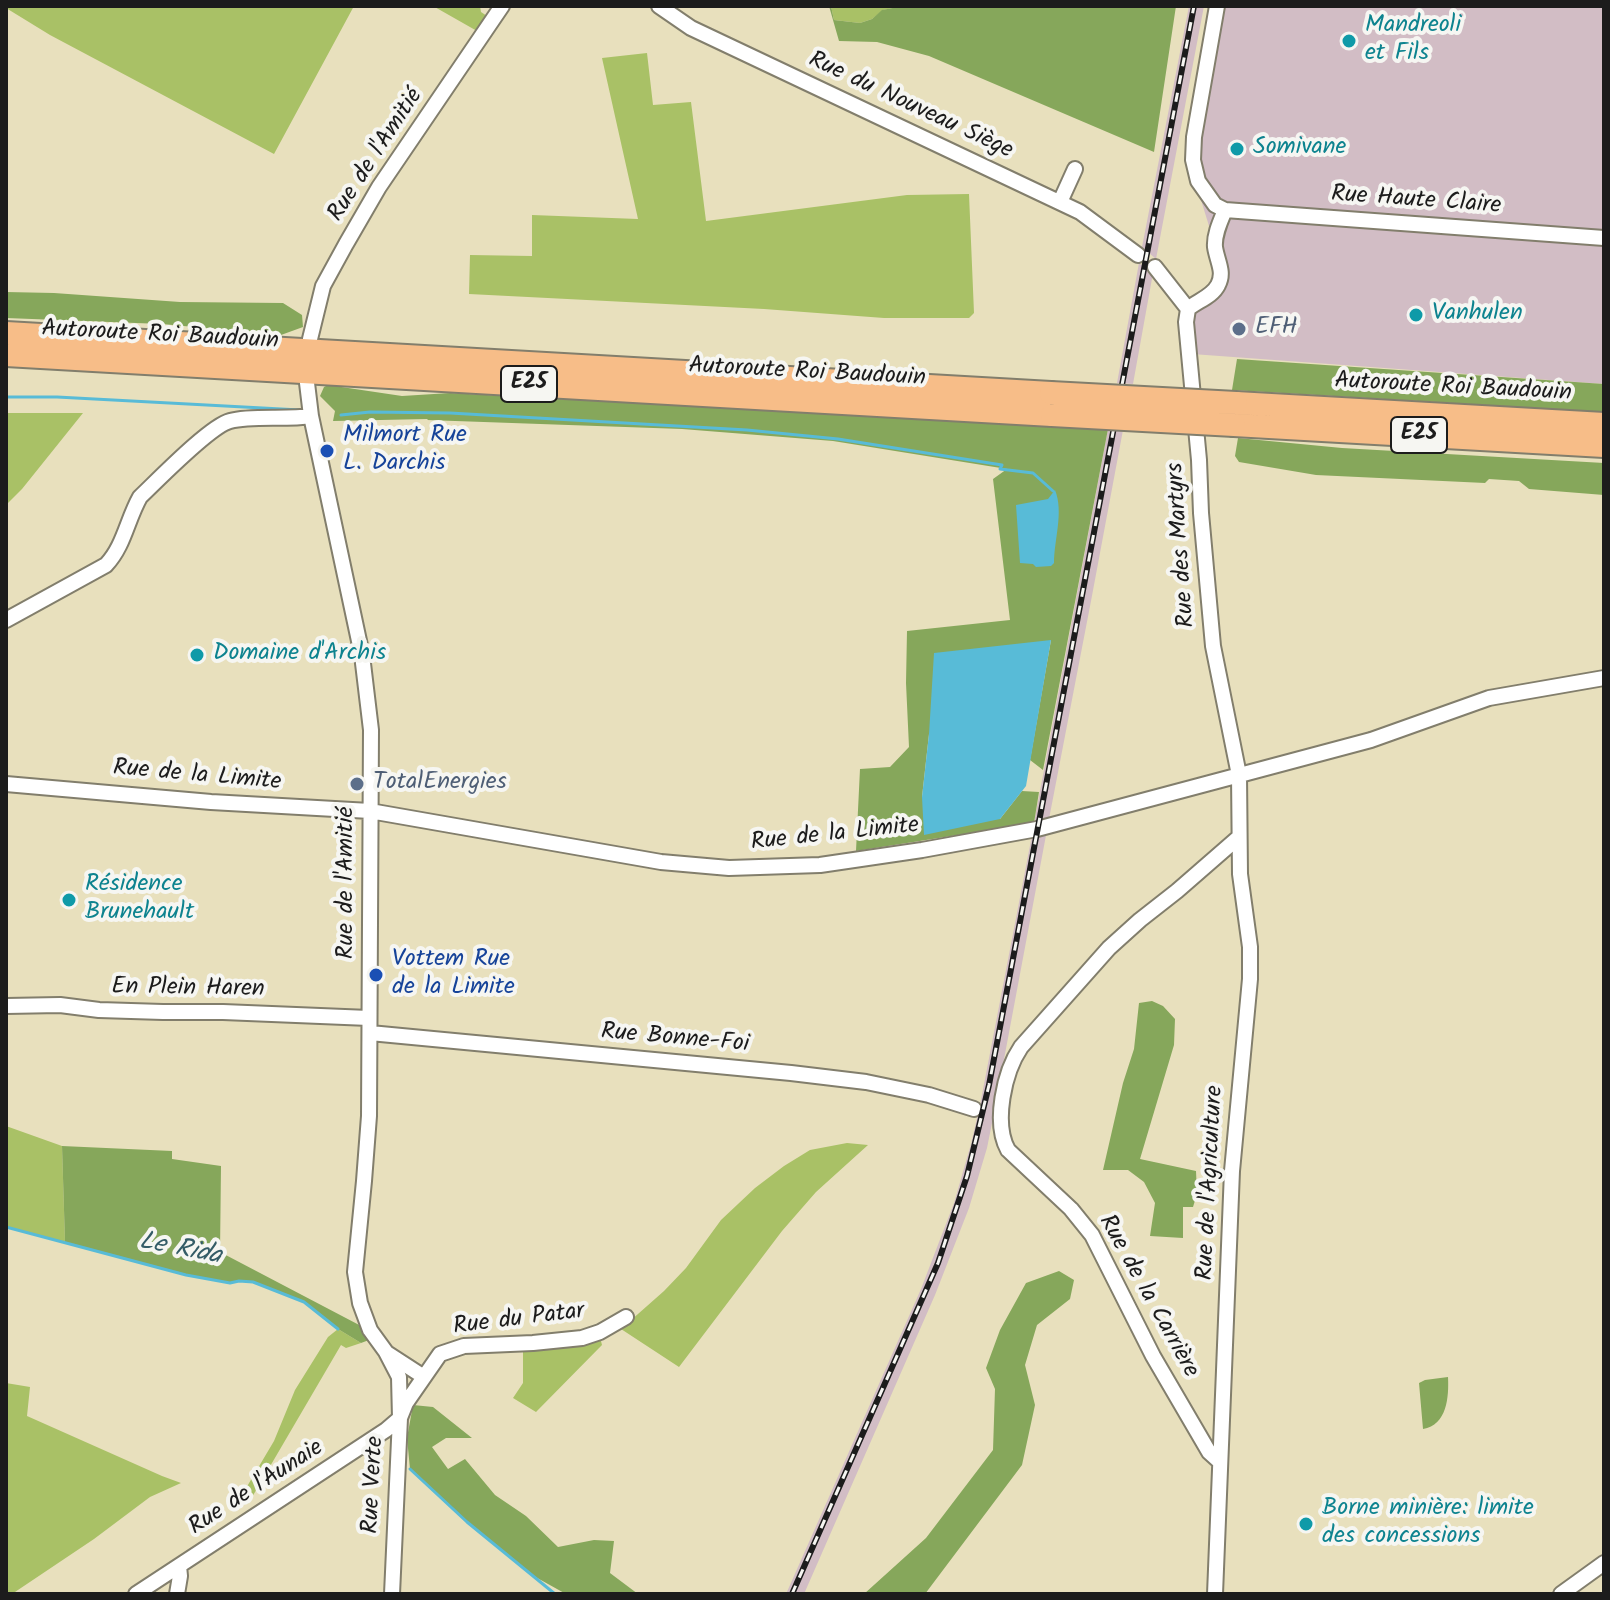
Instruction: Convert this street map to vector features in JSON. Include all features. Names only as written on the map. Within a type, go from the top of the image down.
[{"type":"highway","name":"Autoroute Roi Baudouin","points":[[6,333],[1052,404]]},
{"type":"highway","name":"Autoroute Roi Baudouin","points":[[6,355],[1235,414],[1604,424]]},
{"type":"highway","name":"Autoroute Roi Baudouin","points":[[1235,414],[1604,446]]},
{"type":"street","name":"Rue de l'Amitié","points":[[310,339],[323,286],[346,244],[379,187],[502,6]]},
{"type":"street","name":"Rue du Nouveau Siège","points":[[659,6],[691,28],[1060,202],[1091,219],[1138,255]]},
{"type":"street","points":[[1155,267],[1188,309],[1211,294],[1221,275],[1215,246],[1218,225],[1225,210],[1215,205],[1198,181],[1193,160],[1194,137],[1217,6]]},
{"type":"street","points":[[1060,202],[1075,169]]},
{"type":"street","name":"Rue Haute Claire","points":[[1225,210],[1604,238]]},
{"type":"street","name":"Rue des Martyrs","points":[[1188,309],[1186,322],[1213,646],[1239,775]]},
{"type":"street","name":"Rue de l'Amitié","points":[[307,383],[311,416],[367,685],[371,730],[369,1116],[355,1272],[360,1303],[370,1330],[399,1377]]},
{"type":"street","points":[[6,620],[106,565],[118,553],[140,497],[219,424],[232,420],[311,416]]},
{"type":"street","name":"Rue de la Limite","points":[[6,784],[211,802],[370,811],[661,862],[738,868],[820,865],[1043,828],[1371,740],[1489,698],[1604,678]]},
{"type":"street","name":"Rue de l'Agriculture","points":[[1215,1594],[1232,1171],[1250,979],[1250,947],[1240,874],[1239,775]]},
{"type":"street","name":"Rue de la Carrière","points":[[1219,1461],[1209,1452],[1153,1356],[1092,1235],[1071,1209],[1008,1150],[1003,1140],[1001,1117],[1011,1064],[1021,1047],[1115,942],[1239,837]]},
{"type":"street","name":"En Plein Haren","points":[[6,1006],[60,1005],[111,1010],[223,1012],[370,1025]]},
{"type":"street","name":"Rue Bonne-Foi","points":[[370,1025],[866,1082],[929,1095],[974,1109]]},
{"type":"street","name":"Rue du Patar","points":[[400,1418],[406,1403],[440,1354],[464,1346],[582,1338],[626,1317]]},
{"type":"street","points":[[386,1352],[424,1377]]},
{"type":"street","name":"Rue Verte","points":[[392,1594],[399,1377]]},
{"type":"street","name":"Rue de l'Aunaie","points":[[136,1594],[400,1418]]},
{"type":"street","points":[[1561,1594],[1604,1563]]},
{"type":"street","points":[[177,1594],[179,1566]]},
{"type":"shaded area","points":[[1189,6],[1204,6],[1156,259],[1142,247]]},
{"type":"shaded area","points":[[1219,6],[1604,6],[1604,384],[1192,354],[1194,304],[1211,294],[1221,265],[1197,187],[1193,160]]},
{"type":"shaded area","points":[[1139,263],[1153,273],[1133,384],[1117,383]]},
{"type":"shaded area","points":[[1108,429],[1123,430],[1091,601],[1049,819],[1034,823]]},
{"type":"shaded area","points":[[1047,830],[987,1148],[969,1208],[935,1295],[804,1594],[786,1594],[921,1289],[954,1203],[980,1105],[1032,835]]},
{"type":"green space","points":[[6,6],[354,6],[274,154],[50,35]]},
{"type":"green space","points":[[433,6],[480,6],[481,12],[487,16],[477,31]]},
{"type":"green space","points":[[829,6],[834,20],[860,23],[872,19],[882,10],[903,6],[1176,6],[1154,152],[929,56],[877,42],[839,41]]},
{"type":"green space","points":[[831,6],[903,6],[883,10],[872,19],[860,23],[834,20]]},
{"type":"green space","points":[[647,53],[653,105],[691,102],[706,221],[907,195],[969,194],[974,313],[969,318],[884,318],[469,294],[470,255],[532,256],[532,215],[638,219],[602,58]]},
{"type":"green space","points":[[6,292],[180,302],[283,303],[302,315],[303,327],[281,335],[162,324],[6,318]]},
{"type":"green space","points":[[1237,359],[1604,384],[1604,412],[1232,390]]},
{"type":"green space","points":[[328,385],[402,396],[450,393],[1108,429],[1043,770],[1030,760],[1051,640],[929,734],[922,797],[1000,819],[1022,791],[1039,792],[1034,823],[856,851],[860,769],[890,767],[909,747],[907,631],[1010,620],[993,479],[1007,469],[833,441],[682,429],[428,419],[333,421],[335,411],[320,396]]},
{"type":"green space","points":[[6,413],[83,413],[6,505]]},
{"type":"green space","points":[[1238,438],[1342,448],[1604,463],[1604,495],[1529,489],[1519,481],[1489,479],[1485,483],[1316,475],[1239,462],[1235,456]]},
{"type":"green space","points":[[1152,1001],[1163,1006],[1175,1019],[1174,1045],[1140,1159],[1196,1171],[1197,1194],[1193,1207],[1183,1207],[1183,1238],[1150,1236],[1155,1203],[1144,1182],[1128,1170],[1103,1170],[1134,1049],[1139,1003]]},
{"type":"green space","points":[[6,1126],[62,1146],[65,1242],[6,1227]]},
{"type":"green space","points":[[847,1143],[868,1145],[816,1192],[782,1231],[679,1367],[621,1329],[686,1268],[721,1220],[755,1188],[810,1150]]},
{"type":"green space","points":[[62,1146],[172,1151],[172,1159],[221,1166],[220,1252],[363,1327],[369,1340],[361,1343],[304,1302],[253,1282],[230,1283],[186,1275],[65,1242]]},
{"type":"green space","points":[[1059,1271],[1074,1280],[1070,1299],[1037,1325],[1025,1365],[1035,1405],[1022,1465],[925,1594],[864,1594],[926,1538],[993,1450],[995,1389],[986,1368],[1000,1330],[1026,1283]]},
{"type":"green space","points":[[338,1329],[361,1343],[346,1348],[341,1345],[248,1504],[239,1500],[274,1441],[295,1390],[328,1337]]},
{"type":"green space","points":[[600,1337],[602,1345],[536,1412],[513,1398],[523,1383],[523,1348]]},
{"type":"green space","points":[[1448,1377],[1447,1401],[1442,1416],[1423,1429],[1419,1383]]},
{"type":"green space","points":[[6,1383],[30,1387],[27,1416],[181,1483],[150,1497],[12,1594],[6,1594]]},
{"type":"green space","points":[[413,1405],[433,1407],[472,1438],[446,1438],[432,1447],[448,1469],[465,1459],[495,1495],[526,1516],[558,1547],[594,1540],[614,1541],[610,1573],[638,1594],[566,1594],[530,1574],[467,1522],[410,1469],[407,1438]]},
{"type":"water","points":[[1055,490],[1059,517],[1054,563],[1036,567],[1020,563],[1016,505],[1048,499]]},
{"type":"water","points":[[1051,640],[1026,786],[1000,819],[924,835],[922,797],[934,653]]},
{"type":"waterway","points":[[6,397],[300,410]]},
{"type":"waterway","points":[[341,415],[370,412],[450,413],[747,430],[838,439],[1002,465],[1000,469],[1033,473],[1053,491]]},
{"type":"waterway","name":"Le Rida","points":[[6,1227],[186,1275],[230,1283],[253,1282],[304,1302],[338,1329]]},
{"type":"waterway","name":"Le Rida","points":[[410,1469],[467,1522],[555,1594]]},
{"type":"railway","points":[[792,1594],[938,1263],[967,1176],[989,1085],[1194,6]]},
{"type":"place","name":"Mandreoli et Fils","points":[[1349,41]]},
{"type":"place","name":"Somivane","points":[[1237,149]]},
{"type":"place","name":"Vanhulen","points":[[1416,315]]},
{"type":"place","name":"EFH","points":[[1239,329]]},
{"type":"place","name":"Milmort Rue L. Darchis","points":[[327,451]]},
{"type":"place","name":"Domaine d'Archis","points":[[197,655]]},
{"type":"place","name":"TotalEnergies","points":[[357,784]]},
{"type":"place","name":"Résidence Brunehault","points":[[69,900]]},
{"type":"place","name":"Vottem Rue de la Limite","points":[[376,975]]},
{"type":"place","name":"Borne minière: limite des concessions","points":[[1306,1524]]}]
